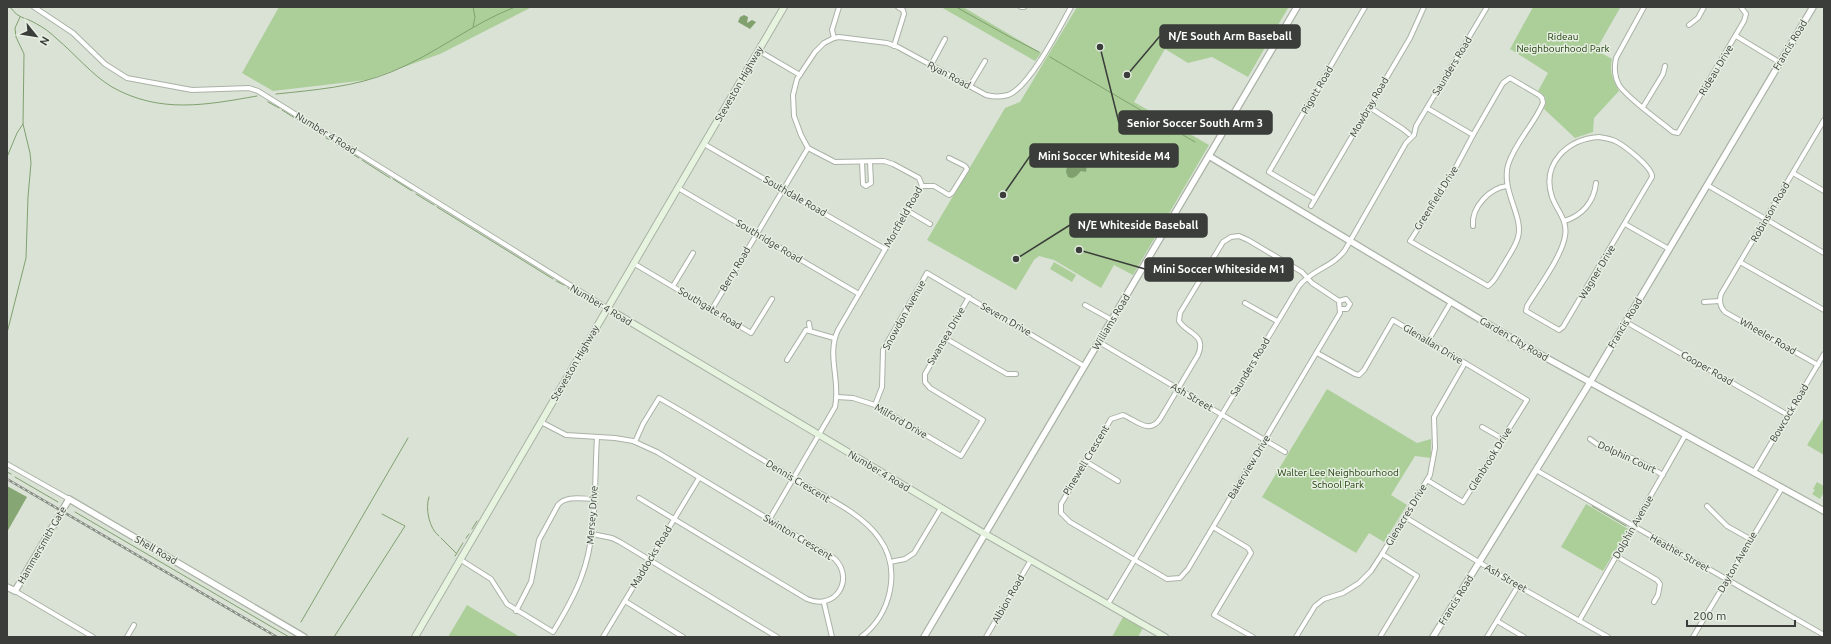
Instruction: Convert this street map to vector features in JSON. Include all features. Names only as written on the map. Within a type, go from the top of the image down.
[{"type":"main road","name":"Steveston Highway","points":[[415,637],[784,7]]},
{"type":"main road","name":"Number 4 Road","points":[[607,308],[985,534],[1165,637]]},
{"type":"street","name":"Number 4 Road","points":[[34,7],[73,33],[105,64],[127,78],[192,90],[243,88],[258,91],[607,308]]},
{"type":"street","points":[[808,148],[794,116],[792,105],[794,88],[800,75],[815,52],[834,38],[832,30],[839,7]]},
{"type":"street","points":[[894,46],[906,11],[898,7]]},
{"type":"street","name":"Ryan Road","points":[[834,38],[847,37],[894,46],[986,95],[997,97],[1007,95],[1016,90],[1047,50],[1071,7]]},
{"type":"street","name":"Williams Road","points":[[924,637],[1297,7]]},
{"type":"street","name":"Pigott Road","points":[[1315,199],[1269,172],[1365,7]]},
{"type":"street","name":"Mowbray Road","points":[[1311,206],[1411,36],[1424,7]]},
{"type":"street","name":"Saunders Road","points":[[1108,604],[1299,286],[1307,277],[1336,260],[1343,253],[1411,133],[1487,7]]},
{"type":"street","points":[[1644,7],[1618,53],[1614,72],[1619,85],[1623,90],[1643,107],[1663,74],[1665,66]]},
{"type":"street","points":[[1689,25],[1698,18],[1704,7]]},
{"type":"street","name":"Rideau Drive","points":[[1643,107],[1673,132],[1678,132],[1736,36],[1746,16],[1745,10],[1741,7]]},
{"type":"street","name":"Francis Road","points":[[1433,637],[1591,381],[1813,7]]},
{"type":"street","points":[[1736,36],[1780,62]]},
{"type":"street","points":[[931,65],[945,39]]},
{"type":"street","points":[[759,51],[800,75]]},
{"type":"street","points":[[970,86],[985,60]]},
{"type":"street","name":"Greenfield Drive","points":[[1509,79],[1514,79],[1538,94],[1543,101],[1510,159],[1507,173],[1507,186],[1519,226],[1519,234],[1494,280],[1488,286],[1410,241],[1449,180],[1473,134],[1503,83],[1509,79]]},
{"type":"street","points":[[1369,107],[1411,133]]},
{"type":"street","points":[[1427,108],[1473,134]]},
{"type":"street","name":"Robinson Road","points":[[1720,303],[1721,294],[1822,127],[1824,120]]},
{"type":"street","name":"Wagner Drive","points":[[1599,137],[1614,140],[1651,170],[1652,179],[1561,330],[1526,311],[1527,306],[1562,247],[1565,236],[1564,221],[1552,196],[1551,176],[1558,158],[1571,144],[1588,138],[1599,137]]},
{"type":"street","name":"Southdale Road","points":[[704,144],[885,249]]},
{"type":"street","name":"Mortfield Road","points":[[769,520],[833,412],[837,397],[833,350],[834,338],[922,186],[919,178],[893,164],[884,162],[835,162],[808,148]]},
{"type":"street","name":"Berry Road","points":[[712,309],[782,189],[808,148]]},
{"type":"street","name":"Garden City Road","points":[[1209,156],[1451,302],[1551,360],[1824,511]]},
{"type":"street","points":[[922,186],[934,186],[949,195],[952,193],[967,168],[949,158]]},
{"type":"street","points":[[862,162],[863,184],[866,186],[871,183],[870,162]]},
{"type":"street","points":[[1793,173],[1824,190]]},
{"type":"street","points":[[1564,221],[1582,213],[1594,193],[1596,183]]},
{"type":"street","points":[[1707,185],[1824,253]]},
{"type":"street","points":[[1473,226],[1474,214],[1486,197],[1493,190],[1507,186]]},
{"type":"street","name":"Southridge Road","points":[[678,188],[859,294]]},
{"type":"street","points":[[908,211],[930,224]]},
{"type":"street","points":[[1625,224],[1668,249]]},
{"type":"street","name":"Pinewell Crescent","points":[[1134,560],[1070,522],[1061,513],[1062,501],[1111,419],[1123,415],[1145,426],[1152,426],[1159,421],[1198,355],[1201,347],[1198,338],[1180,324],[1179,316],[1225,240],[1231,236],[1244,238],[1302,272],[1307,277]]},
{"type":"street","points":[[673,286],[693,253]]},
{"type":"street","points":[[1740,262],[1824,310]]},
{"type":"street","name":"Southgate Road","points":[[633,263],[751,333],[772,298]]},
{"type":"street","name":"Severn Drive","points":[[927,273],[1084,366]]},
{"type":"street","name":"Snowdon Avenue","points":[[875,405],[882,387],[883,350],[927,273]]},
{"type":"street","name":"Bakerview Drive","points":[[1134,560],[1164,578],[1178,579],[1188,570],[1338,318],[1341,309],[1348,309],[1350,304],[1346,299],[1339,301],[1312,283],[1307,277]]},
{"type":"street","name":"Swansea Drive","points":[[961,456],[983,420],[930,388],[925,382],[926,371],[969,297]]},
{"type":"street","points":[[1339,301],[1341,309]]},
{"type":"street","points":[[1428,341],[1451,302]]},
{"type":"street","points":[[1704,302],[1720,303]]},
{"type":"street","points":[[1245,303],[1277,321]]},
{"type":"street","name":"Wheeler Road","points":[[1720,303],[1726,312],[1818,364]]},
{"type":"street","points":[[1084,305],[1112,320]]},
{"type":"street","name":"Glenallan Drive","points":[[1317,353],[1358,375],[1362,372],[1393,320],[1527,400]]},
{"type":"street","name":"Cooper Road","points":[[1626,322],[1788,415]]},
{"type":"street","points":[[809,323],[810,330]]},
{"type":"street","points":[[787,360],[803,332],[806,330],[834,338]]},
{"type":"street","points":[[945,338],[1007,374],[1016,374]]},
{"type":"street","name":"Ash Street","points":[[1099,342],[1285,452]]},
{"type":"street","name":"Bowcock Road","points":[[1754,472],[1824,354]]},
{"type":"street","name":"Glenacres Drive","points":[[1296,637],[1319,602],[1343,593],[1359,583],[1371,571],[1405,517],[1427,480],[1435,454],[1434,416],[1465,363]]},
{"type":"street","name":"Milford Drive","points":[[837,397],[853,398],[875,405],[961,456]]},
{"type":"street","name":"Dennis Crescent","points":[[636,442],[643,424],[659,398],[869,526],[879,538],[890,562],[891,585],[886,605],[875,625],[861,637]]},
{"type":"street","name":"Glenbrook Drive","points":[[1427,480],[1463,502],[1527,400]]},
{"type":"street","name":"Swinton Crescent","points":[[541,422],[566,436],[615,438],[636,442],[657,452],[838,562],[843,576],[841,588],[836,596],[824,603]]},
{"type":"street","points":[[1482,426],[1502,439]]},
{"type":"street","name":"Dolphin Avenue","points":[[1579,620],[1686,434]]},
{"type":"street","name":"Mersey Drive","points":[[516,611],[553,632],[572,600],[582,578],[592,534],[596,437]]},
{"type":"street","name":"Dolphin Court","points":[[1590,439],[1601,447],[1637,460],[1663,475]]},
{"type":"street","points":[[1086,461],[1118,481]]},
{"type":"street","name":"Shell Road","points":[[7,464],[304,637]]},
{"type":"street","name":"Heather Street","points":[[1536,470],[1633,527],[1824,635]]},
{"type":"street","name":"Maddocks Road","points":[[603,637],[699,478]]},
{"type":"street","name":"Dayton Avenue","points":[[1692,637],[1782,488]]},
{"type":"street","points":[[639,498],[807,599],[817,603],[824,603],[832,637]]},
{"type":"street","name":"Hammersmith Gate","points":[[15,592],[69,499]]},
{"type":"street","points":[[461,560],[491,579],[503,600],[516,611],[532,582],[539,540],[561,502],[568,499],[594,499]]},
{"type":"street","points":[[1707,506],[1727,526],[1750,540]]},
{"type":"street","points":[[890,562],[905,559],[914,553],[941,508]]},
{"type":"street","name":"Ash Street","points":[[1405,517],[1518,586],[1608,637]]},
{"type":"street","points":[[1213,527],[1251,551],[1250,557],[1214,615],[1251,636]]},
{"type":"street","points":[[592,534],[612,538],[777,637]]},
{"type":"street","points":[[1380,637],[1417,576],[1382,554]]},
{"type":"street","points":[[1616,556],[1657,580],[1660,584],[1658,596],[1654,602]]},
{"type":"street","name":"Albion Road","points":[[986,637],[1031,560]]},
{"type":"street","points":[[1487,637],[1518,586]]},
{"type":"street","points":[[7,587],[93,637]]},
{"type":"street","points":[[625,601],[683,637]]},
{"type":"street","points":[[1497,621],[1516,635],[1524,637]]},
{"type":"street","points":[[127,637],[134,625]]},
{"type":"green space","points":[[279,7],[532,7],[440,54],[367,80],[273,91],[242,73]]},
{"type":"green space","points":[[941,7],[963,7],[1041,53],[1035,61]]},
{"type":"green space","points":[[1077,7],[1288,8],[1248,77],[1212,57],[1188,63],[1165,49],[1134,102],[1209,145],[1133,275],[1114,265],[1101,288],[1054,260],[1039,256],[1034,260],[1016,290],[927,240],[1005,108],[1020,102]]},
{"type":"green space","name":"Rideau Neighbourhood Park","points":[[1533,7],[1620,8],[1596,50],[1612,59],[1612,75],[1619,91],[1594,118],[1593,132],[1575,138],[1544,109],[1546,103],[1545,97],[1538,91],[1548,73],[1510,49]]},
{"type":"green space","points":[[1054,262],[1076,275],[1072,282],[1050,269]]},
{"type":"green space","name":"Walter Lee Neighbourhood School Park","points":[[1327,389],[1417,443],[1431,439],[1431,458],[1415,456],[1391,495],[1407,505],[1384,542],[1369,533],[1356,553],[1262,497]]},
{"type":"green space","points":[[1824,417],[1824,455],[1807,445]]},
{"type":"green space","points":[[1817,482],[1824,486],[1824,492],[1820,499],[1812,494],[1815,490],[1813,489]]},
{"type":"green space","points":[[1586,504],[1628,529],[1603,571],[1561,547]]},
{"type":"green space","points":[[467,605],[520,637],[448,637]]},
{"type":"green space","points":[[1123,617],[1143,628],[1138,637],[1112,637]]},
{"type":"shaded area","points":[[744,15],[748,17],[747,23],[752,20],[756,22],[750,29],[738,22],[740,17]]},
{"type":"shaded area","points":[[1073,158],[1087,165],[1086,172],[1081,171],[1076,177],[1070,178],[1066,172],[1067,167],[1072,165],[1071,161]]},
{"type":"shaded area","points":[[7,486],[27,497],[7,532]]},
{"type":"waterway","points":[[10,7],[19,16],[50,32],[105,82],[130,96],[148,101],[183,105],[220,102],[257,96]]},
{"type":"waterway","points":[[473,7],[475,17],[473,27]]},
{"type":"waterway","points":[[276,94],[334,87],[363,81],[391,72],[422,57],[483,22],[515,7]]},
{"type":"waterway","points":[[956,7],[1039,52]]},
{"type":"waterway","points":[[7,333],[26,258],[28,197],[31,163],[23,124],[24,54],[16,37],[15,28],[20,17]]},
{"type":"waterway","points":[[1050,57],[1195,142]]},
{"type":"waterway","points":[[268,102],[279,108]]},
{"type":"waterway","points":[[282,110],[322,135]]},
{"type":"waterway","points":[[7,157],[17,133],[23,124]]},
{"type":"waterway","points":[[326,138],[330,140]]},
{"type":"waterway","points":[[337,145],[359,158]]},
{"type":"waterway","points":[[362,160],[390,178]]},
{"type":"waterway","points":[[393,179],[412,191]]},
{"type":"waterway","points":[[416,194],[434,205]]},
{"type":"waterway","points":[[437,207],[553,279]]},
{"type":"waterway","points":[[556,281],[564,285]]},
{"type":"waterway","points":[[568,288],[574,292]]},
{"type":"waterway","points":[[578,294],[582,297]]},
{"type":"waterway","points":[[301,622],[408,438]]},
{"type":"waterway","points":[[7,472],[11,474]]},
{"type":"waterway","points":[[15,477],[58,502]]},
{"type":"waterway","points":[[429,497],[427,507],[430,523],[439,536]]},
{"type":"waterway","points":[[1592,506],[1626,526]]},
{"type":"waterway","points":[[75,512],[289,637]]},
{"type":"waterway","points":[[334,637],[405,526],[382,514]]},
{"type":"waterway","points":[[472,529],[477,521]]},
{"type":"waterway","points":[[466,538],[469,534]]},
{"type":"waterway","points":[[441,538],[457,554]]},
{"type":"waterway","points":[[455,556],[463,543]]},
{"type":"railway","points":[[7,479],[277,637]]},
{"type":"place","name":"Senior Soccer South Arm 3","points":[[1100,47]]},
{"type":"place","name":"N/E South Arm Baseball","points":[[1127,75]]},
{"type":"place","name":"Mini Soccer Whiteside M4","points":[[1003,195]]},
{"type":"place","name":"Mini Soccer Whiteside M1","points":[[1079,250]]},
{"type":"place","name":"N/E Whiteside Baseball","points":[[1016,259]]}]
